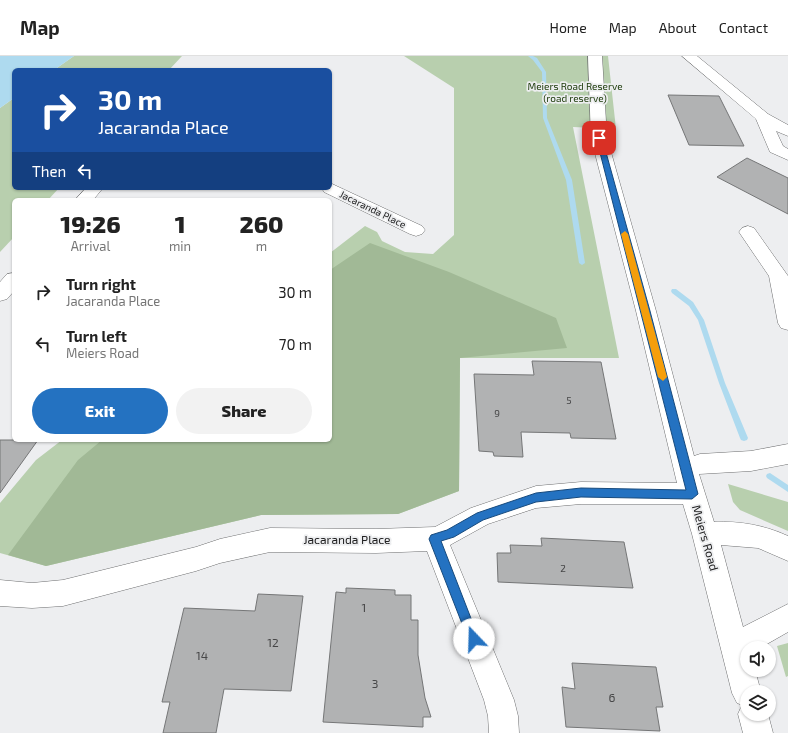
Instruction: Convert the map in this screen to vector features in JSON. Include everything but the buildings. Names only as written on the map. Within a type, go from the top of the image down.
[{"type":"street","name":"Meiers Road","points":[[595,56],[599,138],[646,311],[692,494],[705,534],[745,685]]},
{"type":"street","points":[[689,56],[763,117],[788,132]]},
{"type":"street","points":[[763,117],[776,149],[788,155]]},
{"type":"street","name":"Jacaranda Place","points":[[332,189],[416,230]]},
{"type":"street","points":[[86,198],[93,190]]},
{"type":"street","points":[[748,232],[783,276],[788,323]]},
{"type":"street","points":[[0,294],[12,281]]},
{"type":"street","points":[[700,464],[751,461],[788,454]]},
{"type":"street","name":"Jacaranda Place","points":[[0,593],[21,596],[63,593],[196,559],[220,551],[270,540],[376,541],[435,539],[450,534],[480,516],[536,497],[581,493],[692,494]]},
{"type":"street","points":[[705,534],[739,532],[765,538],[788,549]]},
{"type":"street","points":[[435,539],[499,700],[503,716],[504,733]]},
{"type":"street","points":[[734,647],[788,617]]},
{"type":"street","points":[[755,721],[758,733]]},
{"type":"green space","points":[[74,56],[182,56],[171,68],[57,68]]},
{"type":"green space","name":"Meiers Road Reserve (road reserve)","points":[[404,56],[608,56],[616,129],[573,127],[619,358],[460,358],[459,491],[398,514],[261,515],[46,566],[0,553],[0,503],[36,460],[59,442],[332,442],[332,251],[365,226],[377,232],[382,241],[405,252],[433,254],[454,235],[454,88]]},
{"type":"green space","points":[[12,99],[12,190],[57,190],[50,198],[12,198],[12,239],[0,252],[0,108]]},
{"type":"green space","points":[[370,243],[449,272],[556,318],[567,348],[460,358],[459,491],[398,514],[261,515],[46,566],[8,555],[78,460],[100,442],[332,442],[332,269]]},
{"type":"green space","points":[[728,484],[788,502],[788,531],[740,510],[733,502]]},
{"type":"green space","points":[[788,643],[788,676],[786,677],[777,646]]},
{"type":"water","points":[[0,56],[74,56],[57,68],[12,68],[12,99],[0,108]]},
{"type":"waterway","points":[[530,56],[535,59],[544,72],[545,118],[569,180],[582,263]]},
{"type":"waterway","points":[[674,291],[691,304],[701,320],[722,383],[744,438]]},
{"type":"waterway","points":[[770,476],[788,489]]},
{"type":"slow traffic","points":[[625,234],[663,377]]},
{"type":"route","points":[[474,639],[435,539],[450,534],[480,516],[536,497],[581,493],[692,494],[646,311],[599,138]]}]
